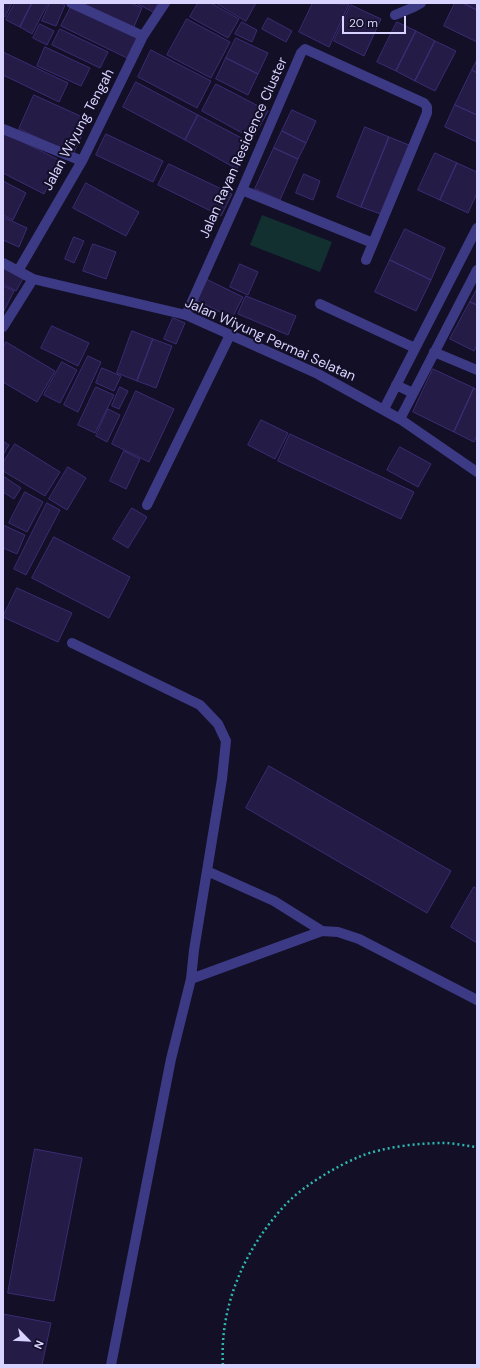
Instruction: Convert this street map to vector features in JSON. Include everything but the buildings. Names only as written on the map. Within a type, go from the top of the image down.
[{"type":"street","points":[[71,3],[143,36]]},
{"type":"street","name":"Jalan Wiyung Tengah","points":[[18,271],[82,161],[143,36],[165,3]]},
{"type":"street","points":[[395,15],[421,3]]},
{"type":"street","name":"Jalan Rayan Residence Cluster","points":[[186,315],[301,53],[305,50],[424,103],[427,107],[427,113],[366,260]]},
{"type":"street","points":[[3,129],[82,161]]},
{"type":"street","points":[[242,190],[373,243]]},
{"type":"street","points":[[384,409],[477,228]]},
{"type":"street","name":"Jalan Wiyung Permai Selatan","points":[[3,263],[33,279],[186,315],[318,374],[384,409],[477,472]]},
{"type":"street","points":[[400,419],[477,270]]},
{"type":"street","points":[[3,327],[33,279]]},
{"type":"street","points":[[320,304],[415,348]]},
{"type":"street","points":[[147,505],[230,335]]},
{"type":"street","points":[[434,352],[477,370]]},
{"type":"street","points":[[396,384],[413,393]]},
{"type":"street","points":[[72,643],[200,705],[218,724],[226,741],[222,779],[194,950],[191,979],[171,1059],[111,1365]]},
{"type":"street","points":[[207,871],[274,901],[322,931]]},
{"type":"street","points":[[191,979],[322,931],[338,932],[359,939],[477,1000]]},
{"type":"path","points":[[223,1365],[222,1353],[227,1310],[240,1270],[262,1233],[290,1201],[323,1175],[362,1156],[403,1145],[445,1143],[477,1147]]},
{"type":"green space","points":[[262,215],[332,242],[320,272],[250,245]]}]
